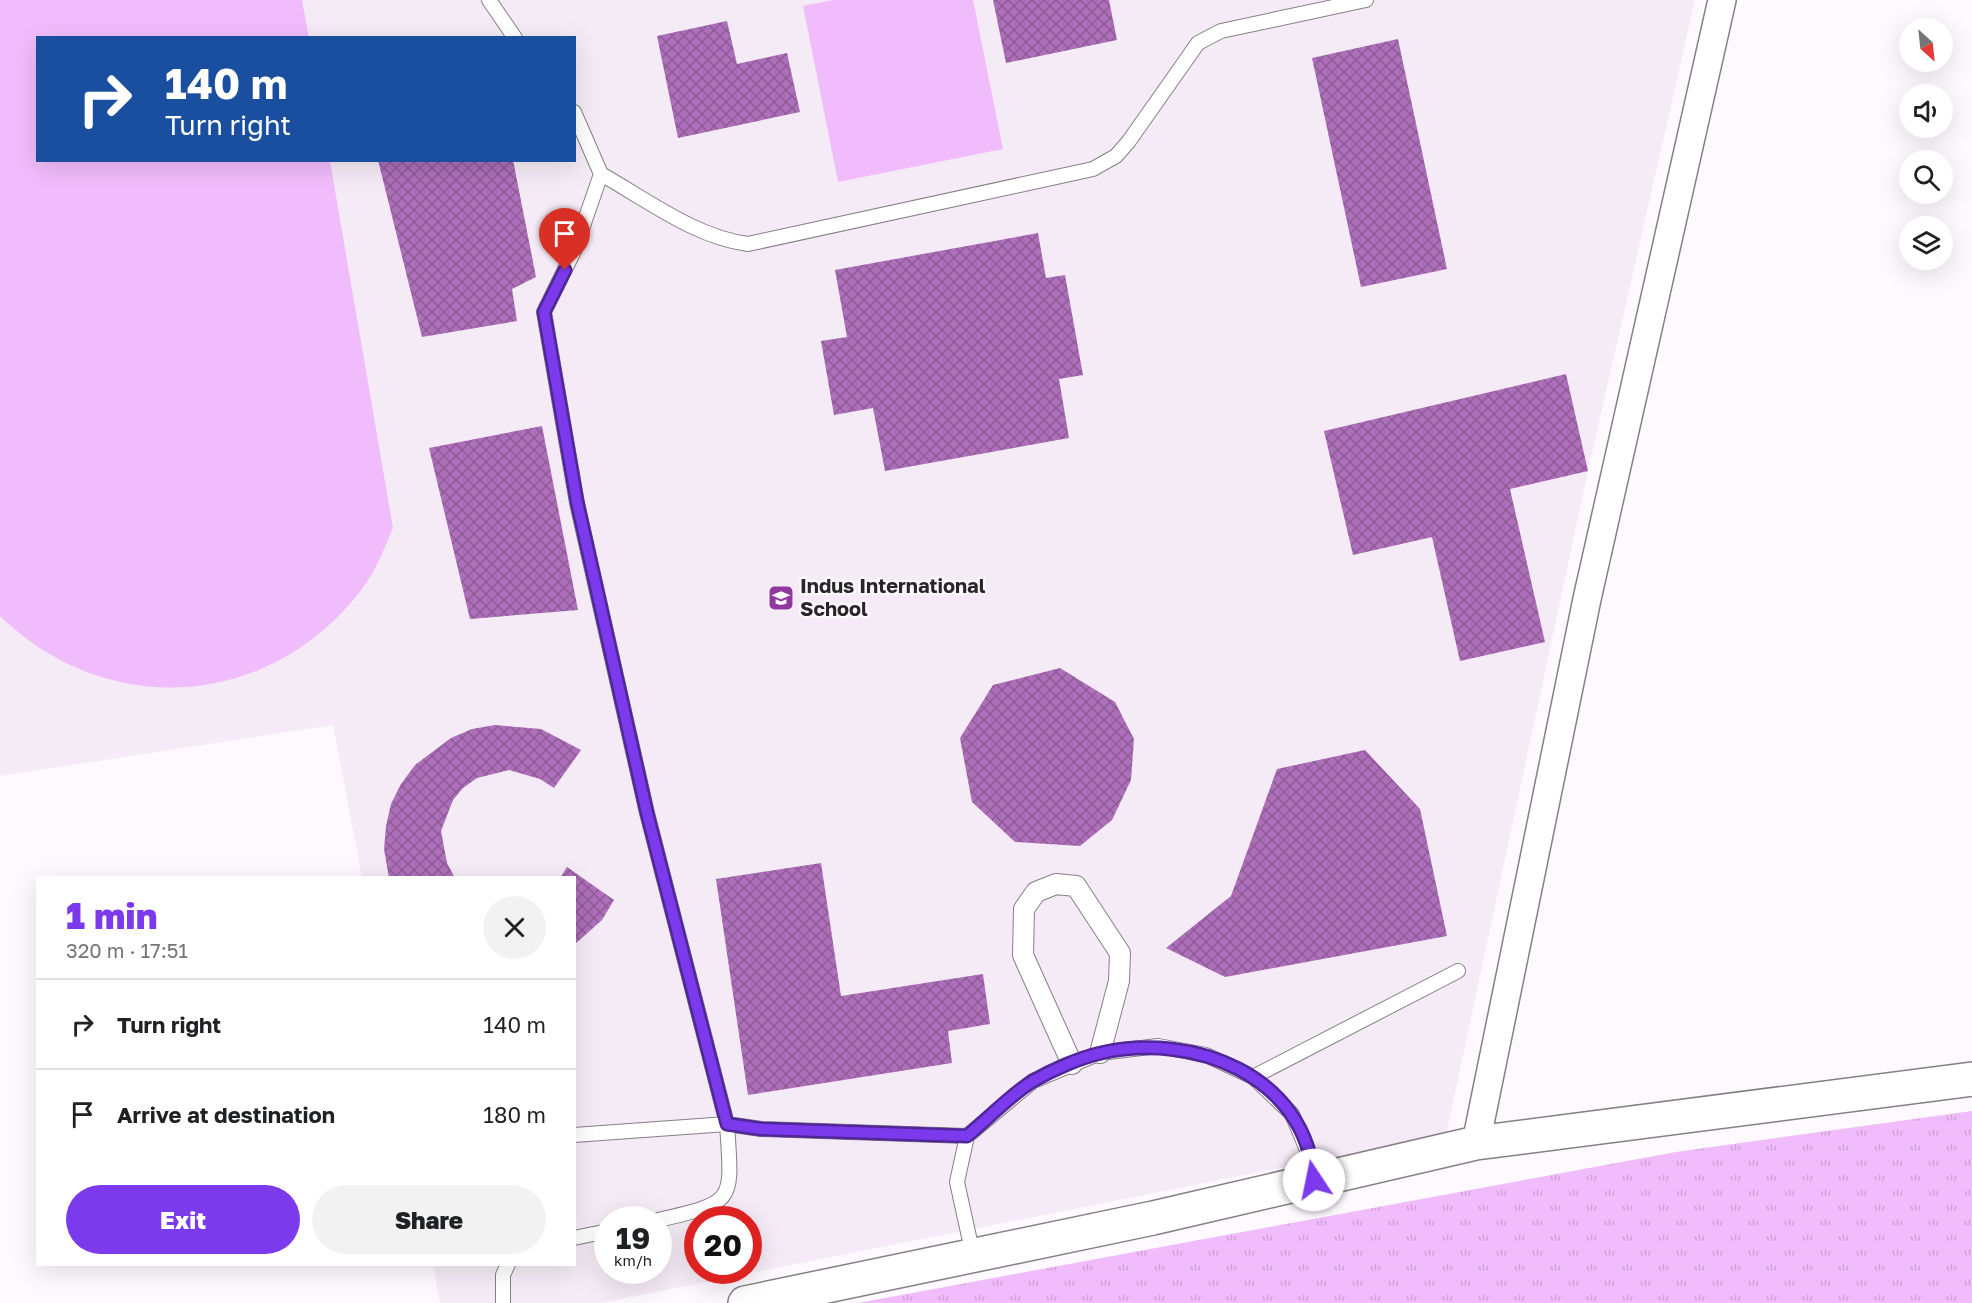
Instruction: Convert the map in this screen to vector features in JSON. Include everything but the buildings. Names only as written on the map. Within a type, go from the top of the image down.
[{"type":"street","points":[[1476,1143],[1587,599],[1722,0]]},
{"type":"street","points":[[1072,1064],[1023,955],[1024,909],[1036,892],[1056,884],[1076,886],[1119,953],[1119,981],[1100,1053]]},
{"type":"street","points":[[745,1303],[973,1256],[1476,1143],[1972,1079]]},
{"type":"lane","points":[[489,0],[514,36]]},
{"type":"lane","points":[[576,117],[601,174],[702,231],[726,241],[748,244],[1093,170],[1116,156],[1129,141],[1198,44],[1208,36],[1221,31],[1366,0]]},
{"type":"lane","points":[[601,174],[575,249],[544,312],[582,526],[647,813],[727,1124],[730,1182],[727,1193],[702,1210],[672,1217]]},
{"type":"lane","points":[[1253,1077],[1458,971]]},
{"type":"lane","points":[[973,1256],[957,1182],[967,1136],[1033,1081],[1100,1053],[1158,1046],[1206,1055],[1253,1077],[1292,1114],[1312,1162],[1314,1180]]},
{"type":"lane","points":[[576,1135],[727,1124],[761,1129],[967,1136]]},
{"type":"lane","points":[[576,1238],[594,1234]]},
{"type":"lane","points":[[503,1303],[503,1275],[507,1266]]},
{"type":"shaded area","name":"Indus International School","points":[[0,0],[1695,0],[1588,471],[1446,1135],[762,1271],[762,1206],[684,1206],[684,1284],[696,1284],[600,1303],[440,1303],[433,1266],[576,1266],[576,876],[362,876],[333,725],[0,776]]},
{"type":"green space","points":[[0,0],[302,0],[309,36],[36,36],[36,162],[330,162],[393,528],[379,560],[362,589],[325,629],[282,659],[236,678],[187,687],[138,685],[89,673],[43,650],[0,616]]},
{"type":"green space","points":[[833,0],[973,0],[1003,149],[838,182],[803,6]]},
{"type":"green space","points":[[1972,1111],[1972,1303],[858,1303],[1676,1152]]},
{"type":"place","name":"Indus International School","points":[[781,598]]},
{"type":"route","points":[[565,270],[544,312],[577,502],[647,813],[727,1124],[761,1129],[967,1136],[1033,1081],[1100,1053],[1158,1046],[1206,1055],[1253,1077],[1272,1092],[1292,1114],[1312,1162],[1314,1180]]}]
